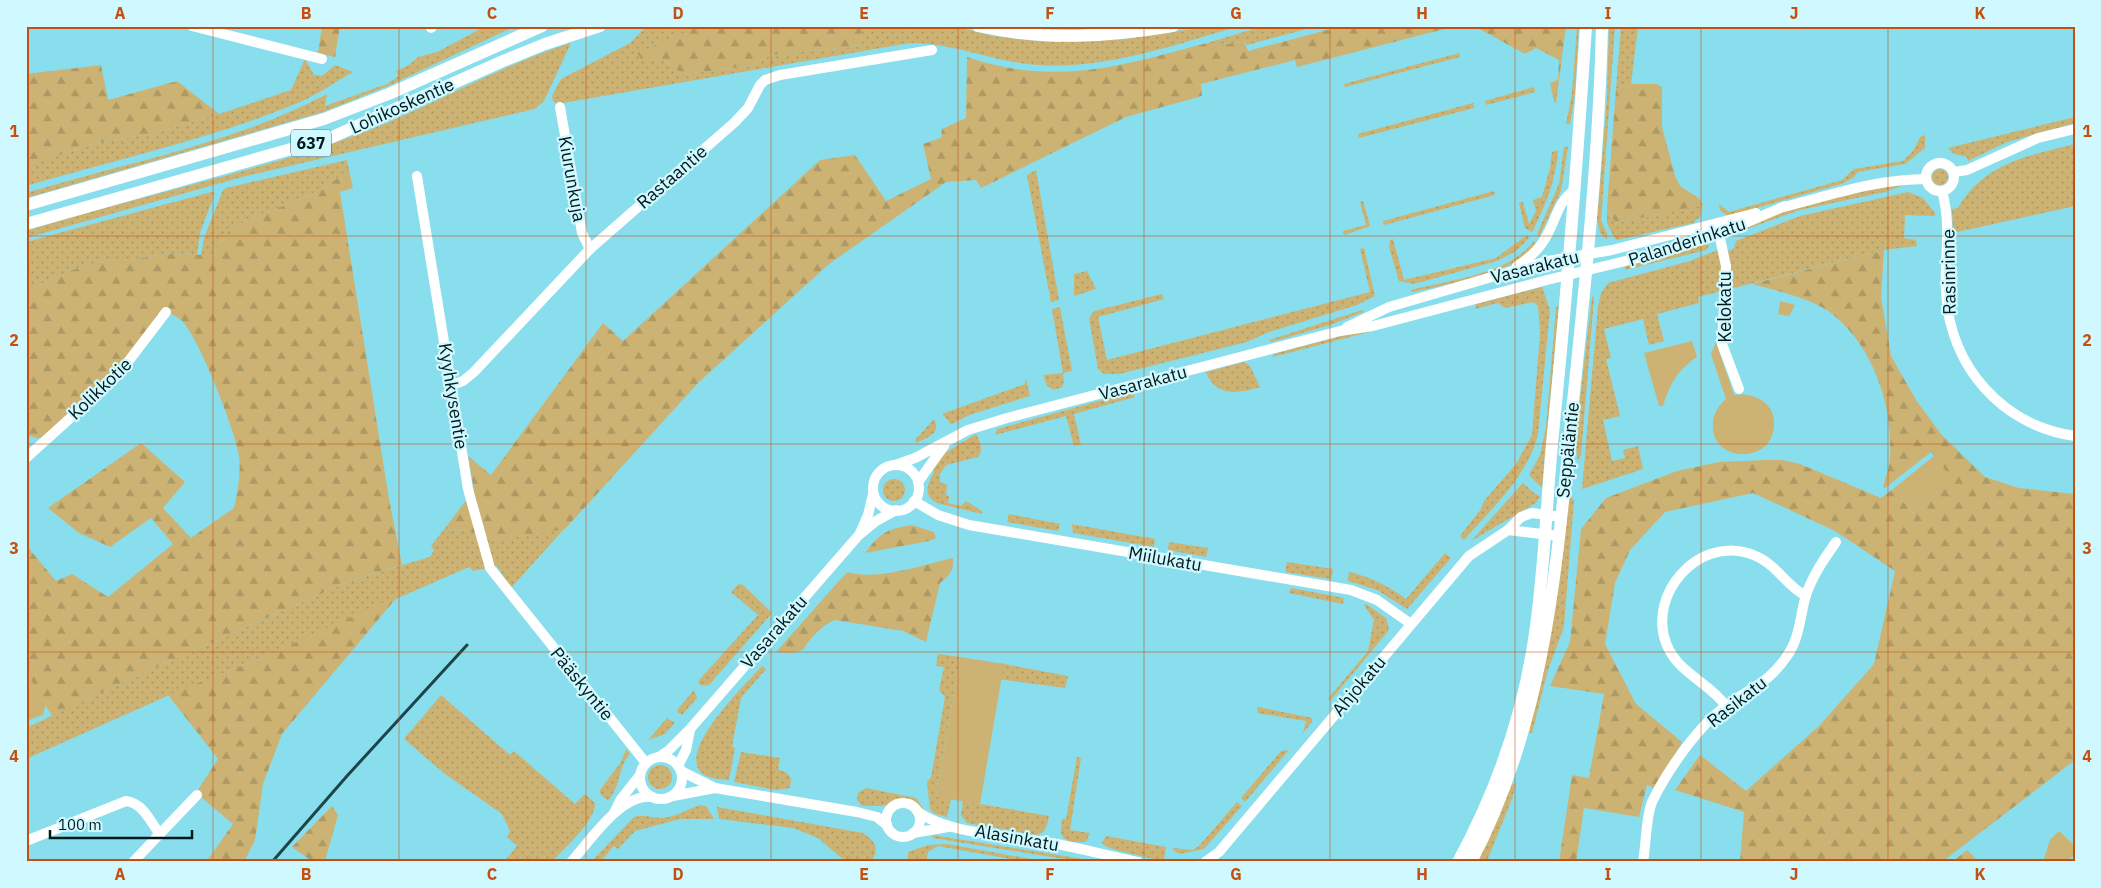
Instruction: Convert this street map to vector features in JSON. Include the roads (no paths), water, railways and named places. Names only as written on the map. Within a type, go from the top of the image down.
[{"type":"main road","name":"Lohikoskentie","points":[[26,205],[324,119],[391,93],[542,26]]},
{"type":"main road","name":"Lohikoskentie","points":[[26,224],[330,138],[520,54],[600,26]]},
{"type":"main road","points":[[978,26],[1020,34],[1074,38],[1124,34],[1173,26]]},
{"type":"main road","name":"Seppäläntie","points":[[1458,862],[1481,818],[1504,762],[1519,712],[1534,640],[1571,256],[1586,26]]},
{"type":"main road","name":"Seppäläntie","points":[[1471,862],[1505,789],[1537,682],[1545,642],[1559,536],[1590,253],[1602,26]]},
{"type":"street","points":[[192,26],[322,59]]},
{"type":"street","name":"Rastaantie","points":[[451,385],[463,381],[474,372],[590,249],[735,122],[748,108],[756,91],[765,80],[780,75],[932,50]]},
{"type":"street","name":"Kiurunkuja","points":[[560,107],[582,233],[590,249]]},
{"type":"street","points":[[1954,172],[1967,170],[2038,138],[2075,129]]},
{"type":"street","points":[[1937,163],[1947,164],[1954,172],[1952,184],[1942,191],[1930,187],[1926,179],[1930,167],[1937,163]]},
{"type":"street","name":"Kyyhkysentie","points":[[417,176],[468,489],[490,568],[519,606]]},
{"type":"street","name":"Palanderinkatu","points":[[1590,253],[1612,250],[1834,192],[1912,179],[1926,179]]},
{"type":"street","points":[[1509,272],[1532,257],[1548,235],[1564,197],[1575,190]]},
{"type":"street","name":"Rasinrinne","points":[[1942,191],[1948,229],[1946,292],[1948,311],[1954,340],[1964,362],[1991,396],[2011,412],[2038,427],[2075,436]]},
{"type":"street","name":"Palanderinkatu","points":[[1587,271],[1663,252],[1720,234],[1785,206]]},
{"type":"street","name":"Kelokatu","points":[[1716,223],[1726,266],[1722,344],[1739,390]]},
{"type":"street","name":"Vasarakatu","points":[[1340,331],[1389,306],[1509,272],[1590,253]]},
{"type":"street","name":"Vasarakatu","points":[[894,465],[915,458],[968,430],[1007,418],[1340,331],[1374,326],[1587,271]]},
{"type":"street","name":"Kolikkotie","points":[[26,458],[118,375],[166,312]]},
{"type":"street","name":"Vasarakatu","points":[[918,482],[929,463],[949,441]]},
{"type":"street","points":[[894,465],[913,472],[918,482],[918,494],[907,508],[896,510],[879,504],[873,494],[876,476],[884,468],[894,465]]},
{"type":"street","name":"Vasarakatu","points":[[858,536],[868,515],[873,494]]},
{"type":"street","name":"Miilukatu","points":[[914,501],[938,515],[969,525],[1351,590],[1377,600],[1410,624]]},
{"type":"street","name":"Vasarakatu","points":[[659,757],[670,750],[690,730],[858,536],[876,521],[896,510]]},
{"type":"street","name":"Ahjokatu","points":[[1205,862],[1218,857],[1410,624],[1469,556],[1508,530],[1522,517],[1532,513],[1546,513],[1561,517]]},
{"type":"street","points":[[1508,530],[1559,536]]},
{"type":"street","name":"Rasikatu","points":[[1643,862],[1652,803],[1677,761],[1700,732],[1726,706],[1757,688],[1775,672],[1789,654],[1797,636],[1806,596],[1821,564],[1836,542]]},
{"type":"street","points":[[1726,706],[1710,688],[1693,678],[1677,662],[1666,644],[1662,625],[1663,610],[1673,582],[1688,567],[1710,555],[1728,552],[1747,553],[1766,561],[1779,571],[1793,587],[1806,596]]},
{"type":"street","name":"Pääskyntie","points":[[519,606],[646,763]]},
{"type":"street","name":"Vasarakatu","points":[[680,768],[690,730]]},
{"type":"street","points":[[614,814],[621,799],[640,775],[646,763],[659,757],[670,759],[680,768],[715,788]]},
{"type":"street","points":[[672,796],[681,785],[680,768]]},
{"type":"street","points":[[640,775],[641,786],[652,798]]},
{"type":"street","points":[[571,862],[614,814],[638,797],[662,800],[672,796],[715,788],[877,817],[890,831],[898,836],[913,833],[919,823],[917,811],[906,803],[880,810],[857,812]]},
{"type":"street","points":[[132,862],[197,795]]},
{"type":"street","points":[[26,841],[126,800],[142,810],[160,835]]},
{"type":"street","points":[[887,826],[887,815],[893,806]]},
{"type":"street","name":"Alasinkatu","points":[[917,811],[931,821],[954,827],[1053,843],[1138,862]]},
{"type":"street","name":"Alasinkatu","points":[[913,833],[954,827]]},
{"type":"railway","points":[[272,862],[347,776],[467,645]]}]
